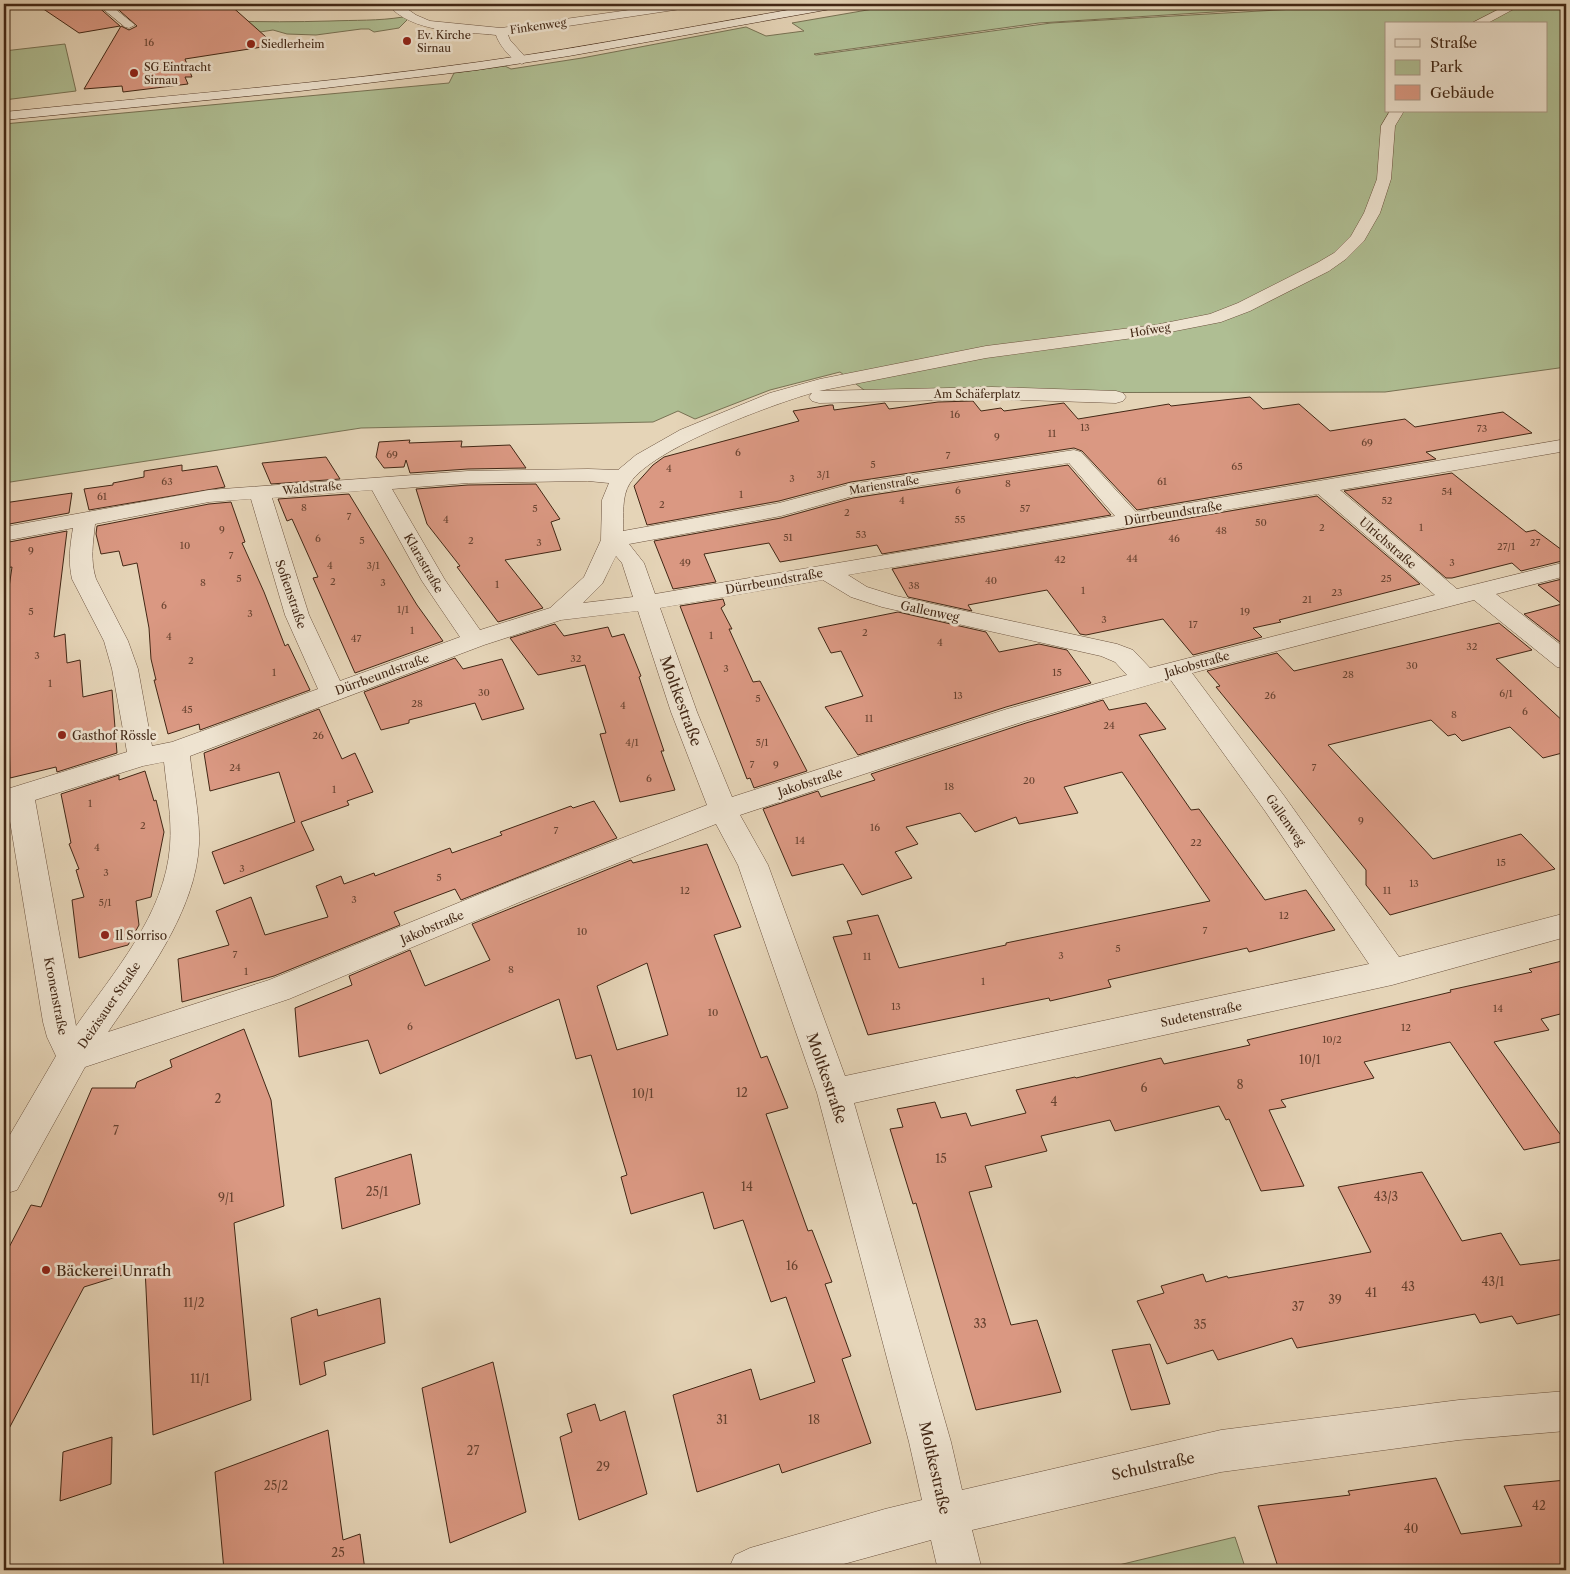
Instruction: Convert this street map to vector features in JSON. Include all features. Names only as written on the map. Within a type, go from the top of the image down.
[{"type":"street","points":[[102,4],[129,25]]},
{"type":"street","name":"Finkenweg","points":[[393,4],[415,19],[428,24],[501,32],[694,4]]},
{"type":"street","points":[[4,116],[374,79],[522,60],[842,4]]},
{"type":"street","points":[[1480,22],[1517,4]]},
{"type":"street","name":"Finkenweg","points":[[501,32],[507,44],[522,60]]},
{"type":"street","name":"Hofweg","points":[[788,393],[847,378],[958,357],[1200,322],[1244,308],[1324,267],[1340,256],[1358,238],[1378,199],[1384,179],[1388,126],[1396,112]]},
{"type":"street","points":[[558,613],[594,579],[612,540],[613,500],[615,491],[623,477],[643,458],[668,443],[788,393]]},
{"type":"street","name":"Am Schäferplatz","points":[[788,393],[802,397],[992,393],[1116,398]]},
{"type":"street","name":"Dürrbeundstraße","points":[[12,798],[141,757],[176,751],[476,640],[558,613],[646,603],[1566,445]]},
{"type":"street","name":"Marienstraße","points":[[612,540],[781,509],[851,490],[1074,456],[1131,520]]},
{"type":"street","name":"Waldstraße","points":[[4,534],[194,498],[378,483],[496,476],[623,477]]},
{"type":"street","name":"Klarastraße","points":[[378,483],[434,582],[476,640]]},
{"type":"street","name":"Ulrichstraße","points":[[1324,488],[1452,597]]},
{"type":"street","name":"Sofienstraße","points":[[260,492],[296,614],[333,693]]},
{"type":"street","points":[[85,518],[80,558],[81,568],[84,580],[116,641],[126,669],[141,757]]},
{"type":"street","points":[[612,540],[633,562],[646,603]]},
{"type":"street","name":"Jakobstraße","points":[[74,1057],[287,987],[517,891],[723,810],[1016,715],[1478,590],[1566,569]]},
{"type":"street","name":"Gallenweg","points":[[827,572],[859,592],[890,602],[1108,650],[1124,656],[1146,679]]},
{"type":"street","points":[[1478,590],[1566,661]]},
{"type":"street","name":"Moltkestraße","points":[[646,603],[684,712],[723,810],[753,865],[834,1093],[885,1272],[930,1442],[960,1570]]},
{"type":"street","name":"Gallenweg","points":[[1177,670],[1275,804],[1392,972]]},
{"type":"street","name":"Deizisauer Straße","points":[[74,1057],[128,977],[159,926],[177,885],[183,857],[184,830],[176,751]]},
{"type":"street","name":"Kronenstraße","points":[[12,798],[59,1022],[63,1038],[74,1057]]},
{"type":"street","name":"Sudetenstraße","points":[[834,1093],[885,1080],[1392,972],[1566,925]]},
{"type":"street","points":[[4,1178],[74,1057]]},
{"type":"street","name":"Schulstraße","points":[[750,1570],[885,1530],[1137,1469],[1222,1452],[1449,1421],[1566,1411]]},
{"type":"green space","points":[[902,4],[1342,4],[1039,23],[814,54],[816,55],[1051,23],[1382,4],[1566,4],[1566,367],[1385,392],[868,393],[840,372],[770,390],[695,419],[678,411],[653,422],[361,428],[4,483],[4,124],[449,83],[454,73],[505,66],[511,69],[582,58],[746,27],[766,36],[804,31],[792,23]]},
{"type":"green space","points":[[403,17],[408,19],[399,28],[374,32],[369,29],[361,29],[316,35],[287,34],[273,30],[228,37],[230,21],[376,20]]},
{"type":"green space","points":[[65,44],[76,91],[4,100],[4,51]]},
{"type":"green space","points":[[1235,1537],[1246,1570],[1098,1570]]},
{"type":"building","points":[[36,4],[95,4],[120,26],[79,33]]},
{"type":"building","points":[[112,4],[229,4],[275,45],[185,59],[192,77],[185,77],[188,84],[123,92],[122,86],[84,89],[121,26],[129,30],[137,26]]},
{"type":"building","points":[[1250,397],[1263,409],[1299,404],[1330,431],[1405,419],[1415,427],[1503,412],[1532,433],[1426,452],[1436,459],[1137,510],[1082,451],[1074,448],[851,482],[779,501],[647,525],[634,486],[653,465],[664,457],[799,421],[793,411],[830,405],[833,405],[834,410],[885,403],[889,409],[938,402],[973,401],[981,411],[1001,408],[1004,411],[1064,403],[1078,419],[1169,404],[1171,406]]},
{"type":"building","points":[[410,440],[409,443],[462,441],[461,447],[510,445],[526,468],[410,473],[406,460],[404,467],[384,468],[376,457],[379,442]]},
{"type":"building","points":[[326,457],[340,479],[271,484],[262,463]]},
{"type":"building","points":[[182,465],[182,471],[217,466],[225,487],[89,510],[84,489],[113,485],[113,483],[144,477],[144,471]]},
{"type":"building","points":[[1068,465],[1111,515],[882,554],[877,545],[780,562],[769,543],[704,554],[716,582],[673,589],[654,541],[781,518],[853,498]]},
{"type":"building","points":[[1452,473],[1526,532],[1535,530],[1566,553],[1566,560],[1521,571],[1512,563],[1446,578],[1344,491]]},
{"type":"building","points":[[536,484],[560,519],[551,522],[561,550],[505,560],[543,608],[498,622],[457,567],[460,566],[427,524],[416,489],[468,485]]},
{"type":"building","points":[[72,493],[69,513],[4,525],[4,503]]},
{"type":"building","points":[[349,494],[417,605],[443,641],[355,673],[313,578],[318,577],[292,519],[287,521],[278,499]]},
{"type":"building","points":[[1317,496],[1420,584],[1253,628],[1262,637],[1193,655],[1163,619],[1086,635],[1080,634],[1047,590],[968,605],[972,611],[908,597],[892,569]]},
{"type":"building","points":[[231,502],[245,542],[242,543],[285,646],[288,644],[310,690],[200,730],[199,724],[168,734],[154,680],[156,680],[151,659],[149,628],[137,563],[123,566],[119,551],[101,554],[96,534],[97,526],[209,504]]},
{"type":"building","points":[[67,531],[54,637],[65,634],[67,663],[80,660],[83,697],[112,690],[117,753],[57,772],[56,767],[10,778],[7,637],[4,638],[4,622],[12,567],[4,568],[4,543]]},
{"type":"building","points":[[1566,578],[1566,641],[1560,642],[1524,614],[1562,604],[1538,585]]},
{"type":"building","points":[[723,599],[725,605],[721,608],[732,629],[729,629],[753,682],[760,681],[807,771],[754,788],[750,778],[747,779],[680,606]]},
{"type":"building","points":[[898,612],[986,632],[999,652],[1039,644],[1067,650],[1091,683],[1006,707],[858,755],[825,707],[863,696],[841,651],[831,653],[818,628]]},
{"type":"building","points":[[1499,623],[1532,650],[1496,659],[1566,724],[1566,752],[1543,758],[1510,727],[1462,741],[1455,734],[1448,736],[1431,720],[1328,745],[1433,859],[1521,834],[1555,869],[1390,915],[1366,885],[1366,870],[1216,687],[1220,686],[1207,671],[1277,653],[1294,671]]},
{"type":"building","points":[[555,624],[564,636],[608,627],[612,637],[624,634],[641,676],[639,677],[664,751],[661,751],[675,790],[620,802],[600,734],[606,733],[585,665],[538,675],[510,638]]},
{"type":"building","points":[[455,658],[463,669],[502,659],[524,709],[482,720],[475,703],[409,720],[409,723],[381,730],[364,692]]},
{"type":"building","points":[[1103,700],[1109,710],[1146,703],[1166,729],[1139,735],[1191,810],[1199,809],[1265,900],[1306,890],[1335,930],[1249,952],[1247,948],[1108,980],[1111,987],[1050,1001],[1049,998],[868,1035],[833,937],[852,934],[847,921],[878,915],[899,968],[1006,945],[1006,943],[1210,901],[1122,772],[1064,787],[1078,813],[1019,824],[1016,817],[975,832],[960,813],[906,827],[918,844],[895,852],[912,878],[862,895],[843,864],[792,876],[763,809],[818,791],[821,797],[875,780],[871,774]]},
{"type":"building","points":[[319,709],[342,759],[355,753],[373,792],[347,801],[349,805],[301,822],[314,850],[224,884],[212,852],[295,822],[279,772],[210,791],[204,753]]},
{"type":"building","points":[[145,771],[154,801],[156,800],[164,832],[151,897],[136,901],[139,925],[128,945],[79,958],[72,900],[84,897],[76,870],[79,869],[69,844],[71,843],[61,794],[119,775],[119,780]]},
{"type":"building","points":[[594,801],[617,838],[461,900],[455,889],[394,912],[400,925],[274,976],[182,1002],[178,959],[229,945],[216,911],[251,897],[265,935],[328,917],[316,886],[341,876],[344,884],[374,873],[375,876],[450,848],[452,853],[502,835],[500,832],[571,806],[573,808]]},
{"type":"building","points":[[707,844],[741,927],[714,935],[761,1058],[767,1056],[788,1108],[766,1114],[808,1231],[812,1230],[832,1282],[825,1284],[851,1356],[842,1359],[871,1443],[782,1473],[779,1464],[697,1492],[673,1395],[751,1369],[760,1400],[815,1382],[786,1297],[771,1302],[743,1220],[714,1229],[703,1192],[631,1214],[621,1177],[627,1175],[591,1055],[576,1059],[559,999],[380,1074],[368,1040],[299,1057],[295,1008],[352,985],[349,976],[410,950],[425,986],[490,960],[472,924],[631,860],[633,863]],"holes":[[[647,963],[668,1035],[617,1050],[597,986]]]},
{"type":"building","points":[[1566,960],[1566,1016],[1564,1013],[1541,1019],[1549,1030],[1494,1042],[1565,1141],[1524,1150],[1450,1042],[1364,1062],[1374,1078],[1281,1100],[1286,1107],[1269,1110],[1304,1186],[1261,1191],[1229,1119],[1226,1120],[1219,1106],[1115,1131],[1110,1120],[1041,1136],[1047,1151],[985,1166],[992,1187],[969,1192],[1011,1325],[1037,1320],[1061,1392],[976,1410],[916,1203],[913,1204],[890,1129],[903,1127],[897,1109],[935,1102],[941,1118],[966,1113],[971,1126],[1026,1113],[1016,1090],[1161,1058],[1164,1064],[1250,1045],[1247,1040],[1451,992],[1450,990],[1532,972],[1529,969]]},
{"type":"building","points":[[244,1029],[271,1100],[284,1206],[234,1223],[251,1400],[153,1435],[145,1268],[84,1287],[4,1438],[4,1257],[31,1205],[41,1207],[92,1088],[135,1088],[137,1082],[172,1067],[170,1060]]},
{"type":"building","points":[[411,1154],[420,1204],[342,1229],[335,1178]]},
{"type":"building","points":[[1422,1172],[1462,1241],[1501,1233],[1520,1265],[1566,1259],[1566,1313],[1517,1324],[1512,1316],[1480,1323],[1475,1314],[1297,1348],[1292,1338],[1218,1360],[1213,1350],[1167,1364],[1137,1301],[1164,1293],[1161,1286],[1203,1274],[1206,1282],[1227,1276],[1228,1278],[1371,1252],[1338,1187]]},
{"type":"building","points":[[380,1298],[385,1343],[324,1362],[326,1375],[300,1385],[291,1318],[317,1309],[318,1316]]},
{"type":"building","points":[[1150,1344],[1170,1404],[1131,1410],[1112,1350]]},
{"type":"building","points":[[493,1362],[526,1512],[450,1543],[422,1388]]},
{"type":"building","points":[[595,1404],[600,1421],[625,1411],[647,1494],[579,1520],[560,1437],[572,1432],[567,1414]]},
{"type":"building","points":[[328,1430],[343,1540],[360,1534],[365,1570],[224,1570],[215,1472]]},
{"type":"building","points":[[112,1437],[111,1484],[60,1501],[63,1452]]},
{"type":"building","points":[[1436,1478],[1461,1534],[1522,1526],[1504,1486],[1566,1480],[1566,1564],[1553,1566],[1555,1570],[1435,1570],[1433,1565],[1400,1570],[1279,1570],[1258,1506],[1350,1495],[1348,1491]]},
{"type":"place","name":"Ev. Kirche Sirnau","points":[[407,41]]},
{"type":"place","name":"Siedlerheim","points":[[251,44]]},
{"type":"place","name":"SG Eintracht Sirnau","points":[[134,73]]},
{"type":"place","name":"Gasthof Rössle","points":[[62,735]]},
{"type":"place","name":"Il Sorriso","points":[[105,935]]},
{"type":"place","name":"Bäckerei Unrath","points":[[46,1270]]}]
